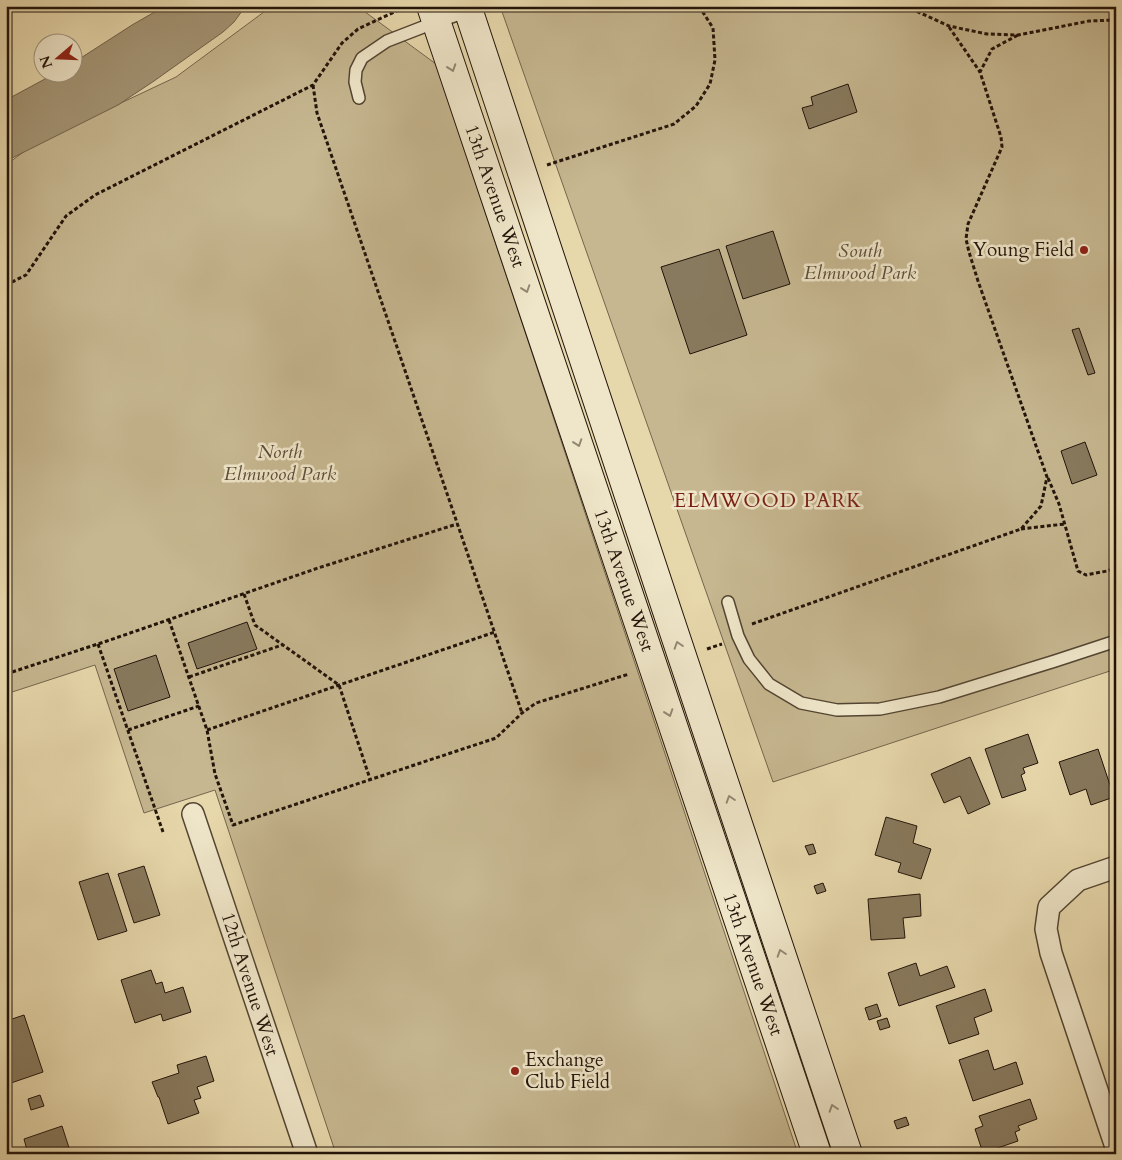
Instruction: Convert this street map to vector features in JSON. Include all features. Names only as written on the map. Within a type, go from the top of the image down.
[{"type":"street","name":"13th Avenue West","points":[[468,9],[848,1154]]},
{"type":"street","name":"13th Avenue West","points":[[433,14],[817,1154]]},
{"type":"street","name":"12th Avenue West","points":[[193,814],[307,1154]]},
{"type":"street","points":[[1116,866],[1078,880],[1049,907],[1046,930],[1051,953],[1116,1147]]},
{"type":"lane","points":[[359,98],[355,82],[356,70],[362,58],[386,41],[433,14],[468,9]]},
{"type":"lane","points":[[728,602],[738,636],[749,659],[769,684],[801,703],[837,710],[880,709],[939,697],[1116,641]]},
{"type":"path","points":[[546,165],[674,124],[696,106],[710,84],[715,60],[713,28],[699,6]]},
{"type":"path","points":[[905,6],[949,26],[987,34],[1018,34],[1089,21],[1116,20]]},
{"type":"path","points":[[6,285],[26,275],[66,216],[94,195],[313,85],[347,38],[358,29],[403,8]]},
{"type":"path","points":[[949,26],[980,72],[1001,137],[1002,147],[968,224],[966,239],[969,252],[1047,477],[1059,504],[1078,571],[1086,574],[1116,568]]},
{"type":"path","points":[[980,72],[992,49],[1018,34]]},
{"type":"path","points":[[313,85],[317,113],[522,713]]},
{"type":"path","points":[[1021,528],[1041,506],[1047,477]]},
{"type":"path","points":[[6,674],[318,568],[457,524]]},
{"type":"path","points":[[706,650],[728,642],[754,623],[1021,528],[1065,524]]},
{"type":"path","points":[[244,594],[255,625],[339,685],[370,779]]},
{"type":"path","points":[[169,620],[207,730],[215,774],[233,825],[496,738],[522,713],[536,703],[627,675]]},
{"type":"path","points":[[207,730],[495,632]]},
{"type":"path","points":[[98,644],[163,832]]},
{"type":"path","points":[[189,677],[283,645]]},
{"type":"path","points":[[128,730],[199,706]]},
{"type":"green space","name":"North Elmwood Park","points":[[272,6],[357,6],[436,64],[798,1154],[336,1154],[215,790],[144,813],[95,665],[6,694],[6,165],[34,144],[176,77]]},
{"type":"green space","name":"South Elmwood Park","points":[[500,6],[1116,6],[1116,669],[773,782]]},
{"type":"shaded area","points":[[165,6],[248,6],[223,32],[118,105],[6,161],[6,100],[39,82],[82,82],[82,57]]},
{"type":"building","points":[[848,84],[857,112],[809,129],[802,108],[813,105],[811,97]]},
{"type":"building","points":[[773,231],[790,284],[743,299],[726,246]]},
{"type":"building","points":[[719,249],[747,335],[690,354],[661,267]]},
{"type":"building","points":[[1079,328],[1095,373],[1088,375],[1072,330]]},
{"type":"building","points":[[1085,442],[1097,475],[1072,484],[1061,451]]},
{"type":"building","points":[[247,622],[257,649],[197,669],[188,643]]},
{"type":"building","points":[[156,655],[170,697],[128,711],[114,669]]},
{"type":"building","points":[[1028,734],[1038,763],[1023,768],[1025,773],[1021,775],[1026,790],[1002,798],[985,749]]},
{"type":"building","points":[[1098,749],[1114,797],[1091,805],[1086,789],[1070,795],[1059,762]]},
{"type":"building","points":[[970,757],[990,804],[968,814],[960,796],[944,803],[931,774]]},
{"type":"building","points":[[886,817],[917,826],[913,843],[931,849],[921,879],[898,872],[901,863],[875,855]]},
{"type":"building","points":[[813,844],[816,853],[809,855],[805,846]]},
{"type":"building","points":[[144,866],[160,915],[134,923],[118,874]]},
{"type":"building","points":[[108,873],[127,931],[98,940],[79,882]]},
{"type":"building","points":[[823,883],[826,891],[817,894],[814,886]]},
{"type":"building","points":[[920,894],[921,916],[903,918],[905,938],[871,940],[868,899]]},
{"type":"building","points":[[916,963],[920,976],[947,966],[955,987],[899,1006],[888,973]]},
{"type":"building","points":[[151,970],[156,984],[162,982],[165,993],[183,987],[191,1012],[163,1021],[161,1014],[135,1023],[121,980]]},
{"type":"building","points":[[985,989],[992,1011],[974,1018],[979,1034],[949,1044],[936,1006]]},
{"type":"building","points":[[877,1004],[881,1016],[869,1020],[865,1008]]},
{"type":"building","points":[[24,1015],[43,1072],[11,1083],[6,1069],[6,1021]]},
{"type":"building","points":[[887,1018],[890,1027],[880,1030],[877,1021]]},
{"type":"building","points":[[988,1050],[994,1070],[1016,1062],[1023,1084],[973,1101],[959,1060]]},
{"type":"building","points":[[206,1056],[214,1081],[197,1087],[201,1098],[194,1100],[199,1113],[168,1124],[152,1082],[179,1073],[177,1065]]},
{"type":"building","points":[[40,1095],[44,1106],[31,1110],[28,1099]]},
{"type":"building","points":[[1030,1099],[1037,1119],[1018,1126],[1020,1130],[1015,1132],[1018,1141],[983,1153],[975,1129],[983,1126],[979,1116]]},
{"type":"building","points":[[906,1117],[909,1125],[897,1129],[894,1121]]},
{"type":"building","points":[[62,1126],[71,1154],[28,1154],[24,1139]]},
{"type":"place","name":"Young Field","points":[[1084,250]]},
{"type":"place","name":"Exchange Club Field","points":[[515,1071]]},
{"type":"district","name":"ELMWOOD PARK","points":[[768,500]]}]
